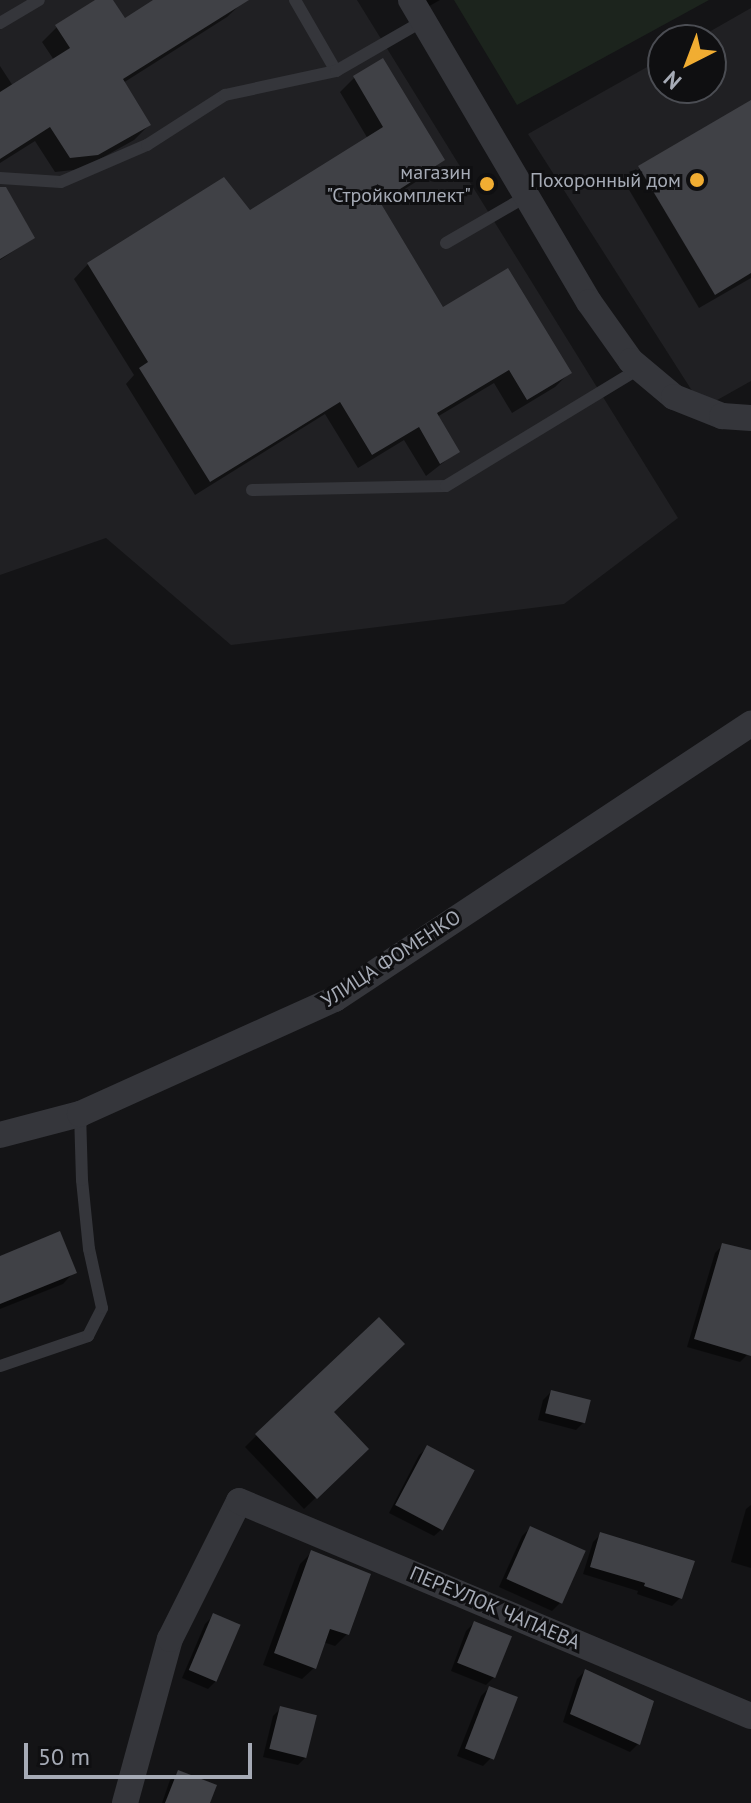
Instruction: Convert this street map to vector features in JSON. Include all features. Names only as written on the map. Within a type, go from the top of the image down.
[{"type":"street","points":[[417,10],[589,302],[640,368],[674,397],[722,416],[751,418]]},
{"type":"street","name":"УЛИЦА ФОМЕНКО","points":[[0,1135],[80,1114],[335,999],[751,724]]},
{"type":"street","name":"ПЕРЕУЛОК ЧАПАЕВА","points":[[125,1803],[170,1639],[239,1501],[751,1716]]},
{"type":"lane","points":[[0,23],[39,0]]},
{"type":"lane","points":[[295,0],[336,71]]},
{"type":"lane","points":[[0,178],[61,182],[147,145],[225,95],[336,71],[417,10]]},
{"type":"lane","points":[[446,243],[527,196]]},
{"type":"lane","points":[[252,490],[446,486],[640,368]]},
{"type":"lane","points":[[0,1366],[88,1336],[102,1308],[86,1222],[80,1114]]},
{"type":"shaded area","points":[[0,0],[357,0],[678,518],[564,604],[231,645],[106,538],[0,575]]},
{"type":"shaded area","points":[[454,0],[709,0],[665,24],[647,24],[647,34],[517,105]]},
{"type":"shaded area","points":[[751,8],[751,381],[703,408],[528,134],[647,67],[647,104],[727,104],[727,24],[723,24]]},
{"type":"building","points":[[95,0],[113,0],[125,18],[153,0],[249,0],[123,79],[151,125],[98,155],[70,158],[50,127],[0,159],[0,92],[70,48],[55,25]]},
{"type":"building","points":[[383,58],[445,160],[380,202],[443,307],[508,268],[572,373],[527,400],[509,370],[437,413],[460,452],[440,464],[419,427],[372,455],[340,402],[210,482],[139,368],[148,362],[87,263],[224,177],[250,210],[383,127],[353,76]]},
{"type":"building","points":[[751,100],[751,273],[715,295],[638,166]]},
{"type":"building","points":[[0,187],[6,187],[35,238],[0,259]]},
{"type":"building","points":[[60,1231],[77,1273],[0,1304],[0,1256]]},
{"type":"building","points":[[722,1243],[751,1250],[751,1356],[694,1339]]},
{"type":"building","points":[[379,1317],[405,1344],[334,1412],[369,1449],[317,1499],[255,1434]]},
{"type":"building","points":[[551,1390],[591,1400],[585,1423],[545,1413]]},
{"type":"building","points":[[427,1445],[475,1470],[443,1530],[395,1505]]},
{"type":"building","points":[[530,1526],[586,1551],[562,1604],[506,1579]]},
{"type":"building","points":[[600,1532],[695,1561],[682,1599],[644,1586],[645,1583],[590,1567]]},
{"type":"building","points":[[311,1550],[371,1574],[349,1635],[330,1629],[316,1669],[274,1653]]},
{"type":"building","points":[[213,1613],[241,1625],[216,1682],[189,1670]]},
{"type":"building","points":[[474,1621],[512,1636],[495,1678],[457,1663]]},
{"type":"building","points":[[585,1669],[654,1701],[640,1745],[570,1714]]},
{"type":"building","points":[[489,1686],[518,1697],[494,1760],[465,1749]]},
{"type":"building","points":[[280,1706],[317,1715],[306,1758],[269,1749]]},
{"type":"building","points":[[178,1770],[217,1785],[210,1803],[165,1803]]},
{"type":"place","name":"Похоронный дом","points":[[697,180]]},
{"type":"place","name":"магазин \"Стройкомплект\"","points":[[487,184]]}]
